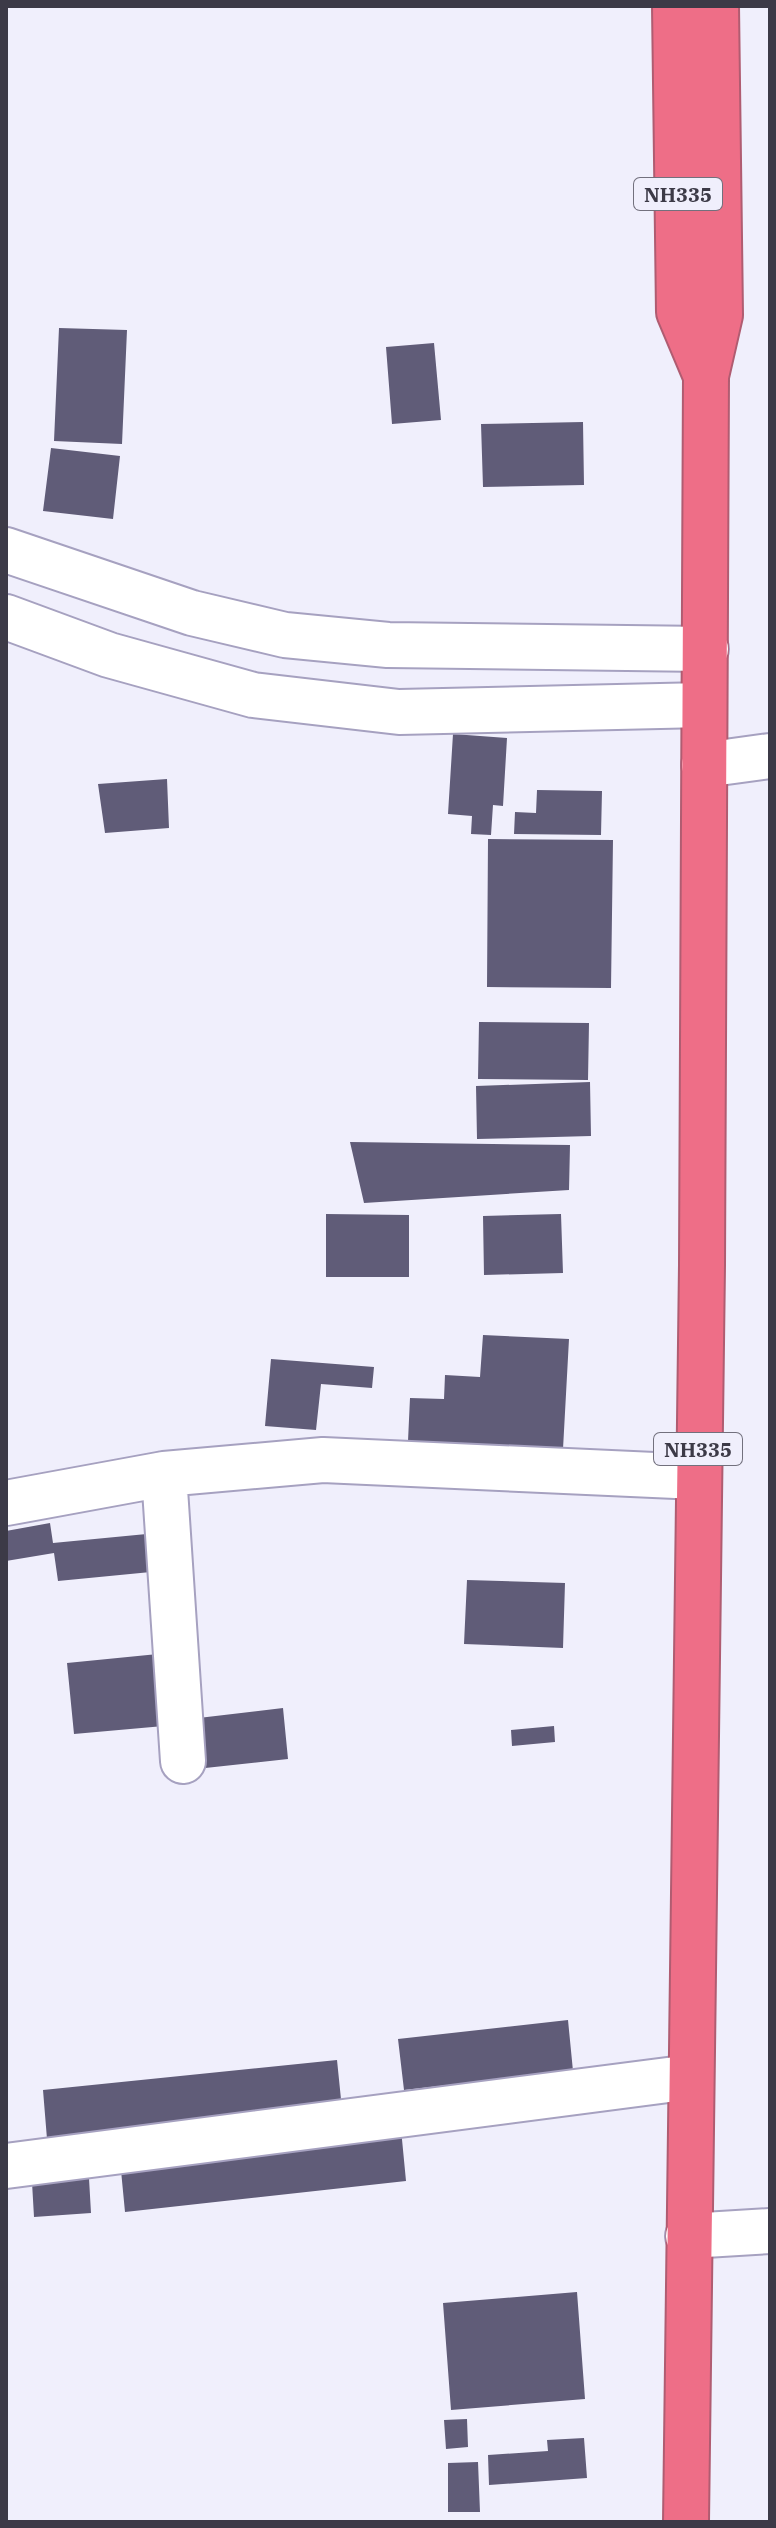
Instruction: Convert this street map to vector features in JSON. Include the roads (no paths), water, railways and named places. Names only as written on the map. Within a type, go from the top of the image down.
[{"type":"highway","name":"NH335","points":[[675,6],[679,312],[706,376]]},
{"type":"highway","name":"NH335","points":[[686,2522],[702,1265],[706,376],[720,315],[716,6]]},
{"type":"street","points":[[6,550],[192,613],[285,635],[388,645],[706,649]]},
{"type":"street","points":[[6,617],[109,655],[253,695],[399,712],[704,705]]},
{"type":"street","points":[[704,765],[770,756]]},
{"type":"street","points":[[6,1503],[164,1474],[323,1460],[698,1477]]},
{"type":"street","points":[[164,1474],[183,1761]]},
{"type":"street","points":[[6,2166],[691,2077]]},
{"type":"street","points":[[688,2236],[770,2231]]}]
